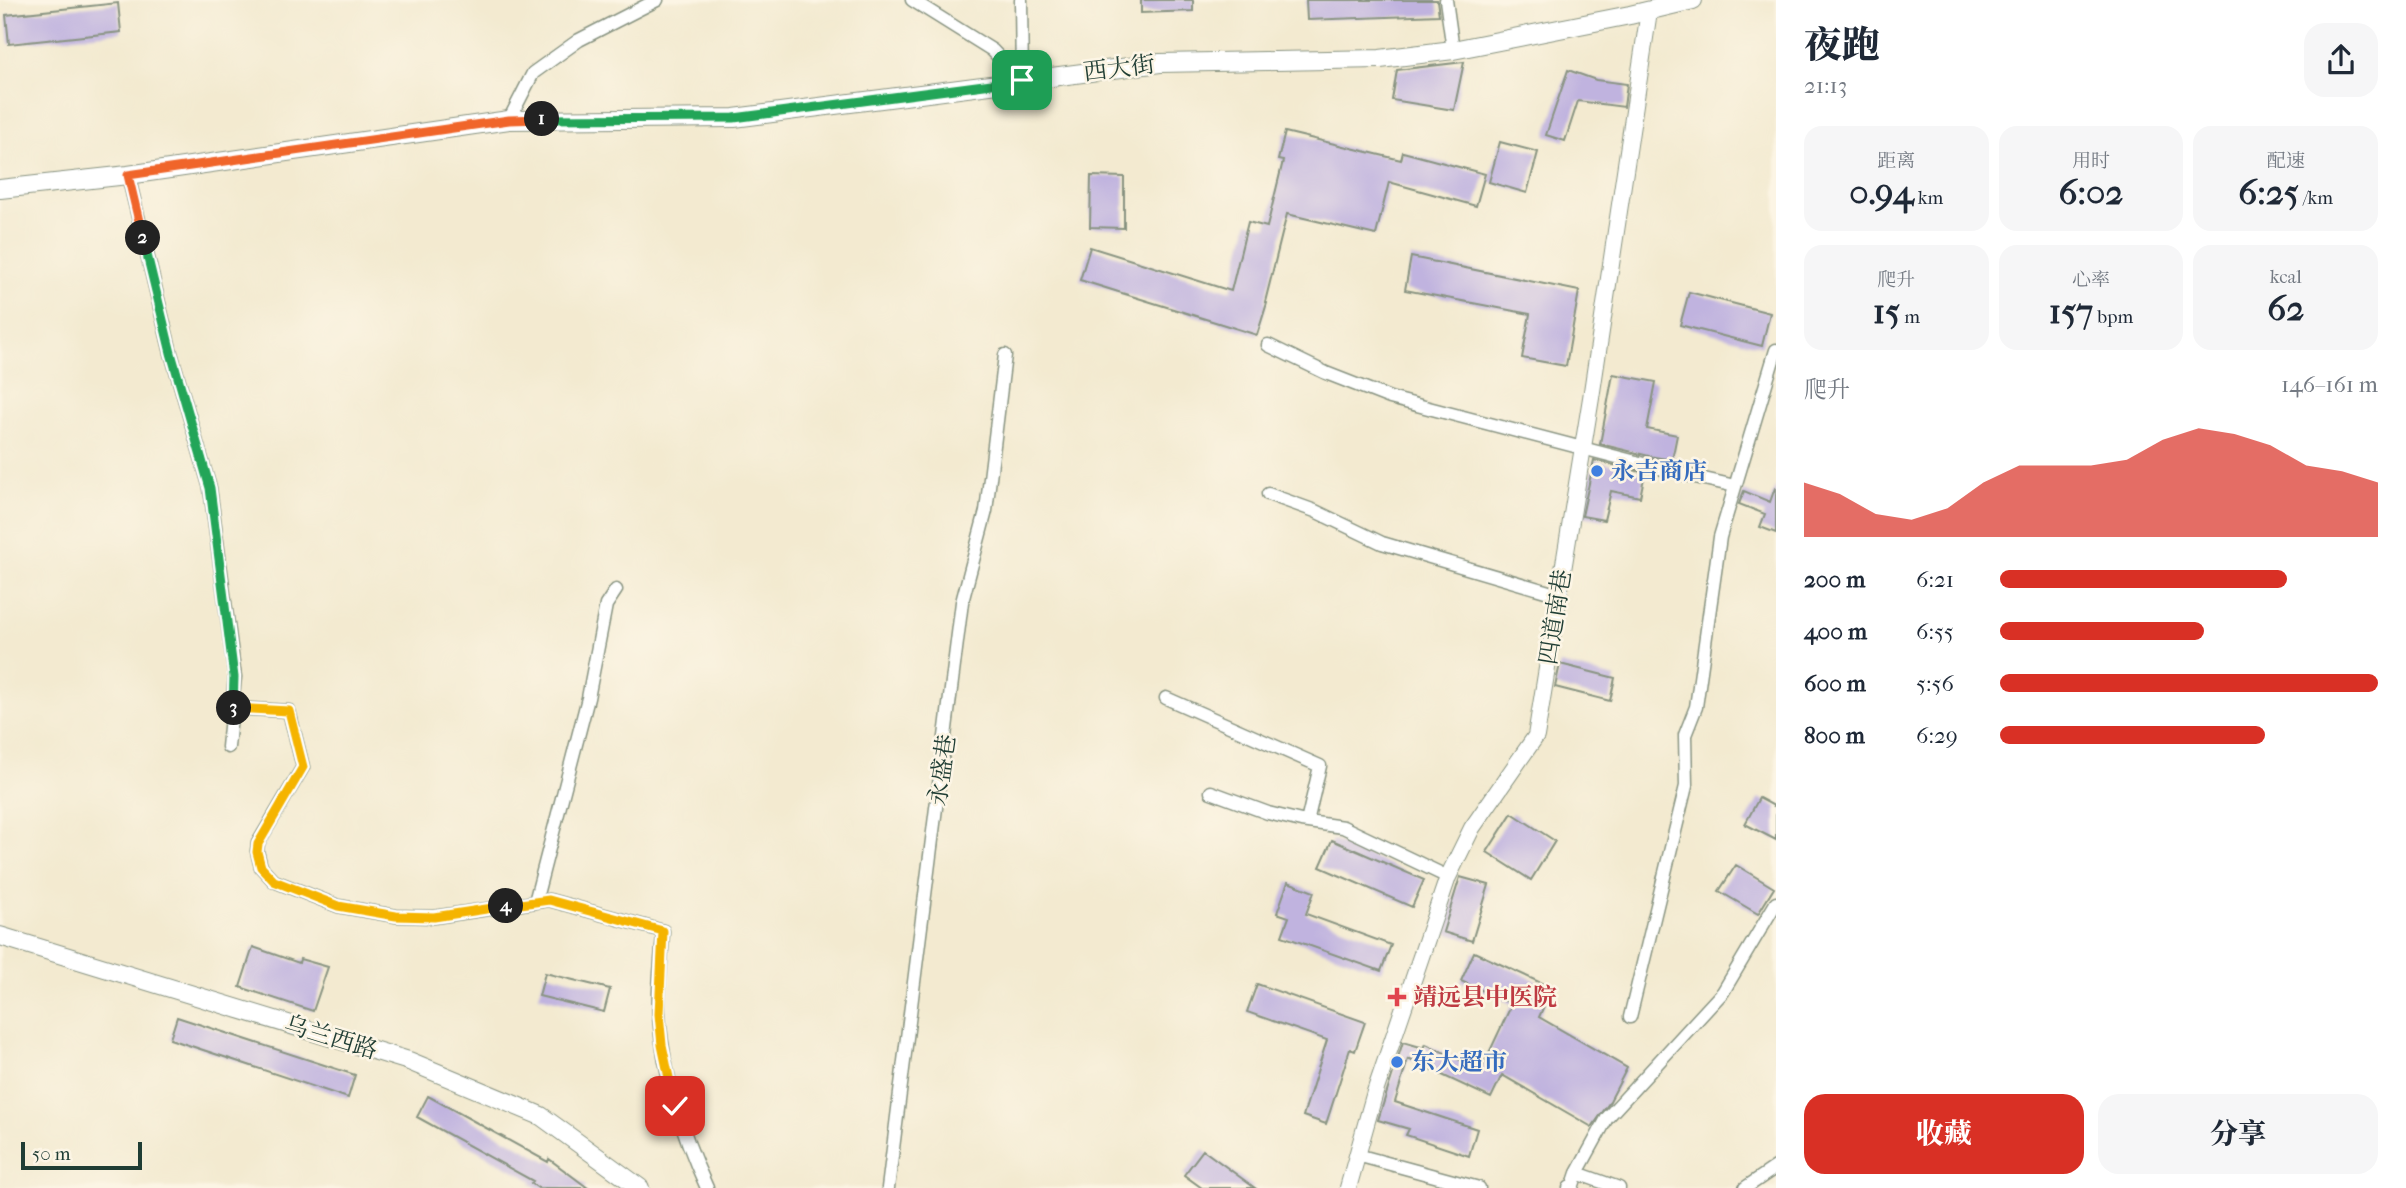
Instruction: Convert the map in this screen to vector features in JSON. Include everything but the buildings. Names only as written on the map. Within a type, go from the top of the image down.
[{"type":"main road","name":"西大街","points":[[0,189],[128,175],[509,120],[734,118],[1160,63],[1380,59],[1453,50],[1693,0]]},
{"type":"main road","name":"乌兰西路","points":[[0,936],[410,1061],[541,1116],[640,1188]]},
{"type":"street","points":[[509,120],[533,73],[579,40],[657,0]]},
{"type":"street","points":[[912,0],[992,50],[1022,80]]},
{"type":"street","points":[[1021,0],[1022,80]]},
{"type":"street","points":[[1446,0],[1453,50]]},
{"type":"street","name":"四道南巷","points":[[1348,1188],[1375,1092],[1448,877],[1472,828],[1535,736],[1583,447],[1649,11]]},
{"type":"street","points":[[128,175],[171,353],[210,488],[234,677],[228,747]]},
{"type":"street","points":[[1268,345],[1326,373],[1390,398],[1735,486]]},
{"type":"street","points":[[1630,1017],[1686,786],[1685,735],[1696,707],[1720,537],[1776,350]]},
{"type":"street","name":"永盛巷","points":[[888,1188],[962,602],[986,511],[1005,355]]},
{"type":"street","points":[[1268,494],[1315,511],[1382,542],[1559,595]]},
{"type":"street","points":[[536,902],[588,698],[606,605],[616,590]]},
{"type":"street","points":[[1166,698],[1320,766],[1307,822]]},
{"type":"street","points":[[233,708],[289,711],[296,735],[303,767],[258,844],[261,867],[274,881],[338,906],[396,916],[434,917],[549,900],[663,931],[659,1014],[662,1045],[675,1106],[707,1188]]},
{"type":"street","points":[[1211,792],[1268,813],[1343,827],[1448,877]]},
{"type":"street","points":[[1569,1188],[1607,1118],[1723,992],[1776,903]]},
{"type":"street","points":[[1357,1155],[1479,1188]]},
{"type":"street","points":[[1745,1188],[1776,1167]]},
{"type":"street","points":[[1577,1173],[1619,1188]]},
{"type":"place","name":"永吉商店","points":[[1597,471]]},
{"type":"place","name":"靖远县中医院","points":[[1397,997]]},
{"type":"place","name":"东大超市","points":[[1397,1062]]},
{"type":"route","points":[[675,1106],[662,1045],[659,1014],[663,931],[549,900],[434,917],[396,916],[338,906],[274,881],[261,867],[258,844],[303,767],[289,711],[233,708],[234,677],[210,488],[171,353],[128,175],[509,120],[734,118],[1022,80]]}]
